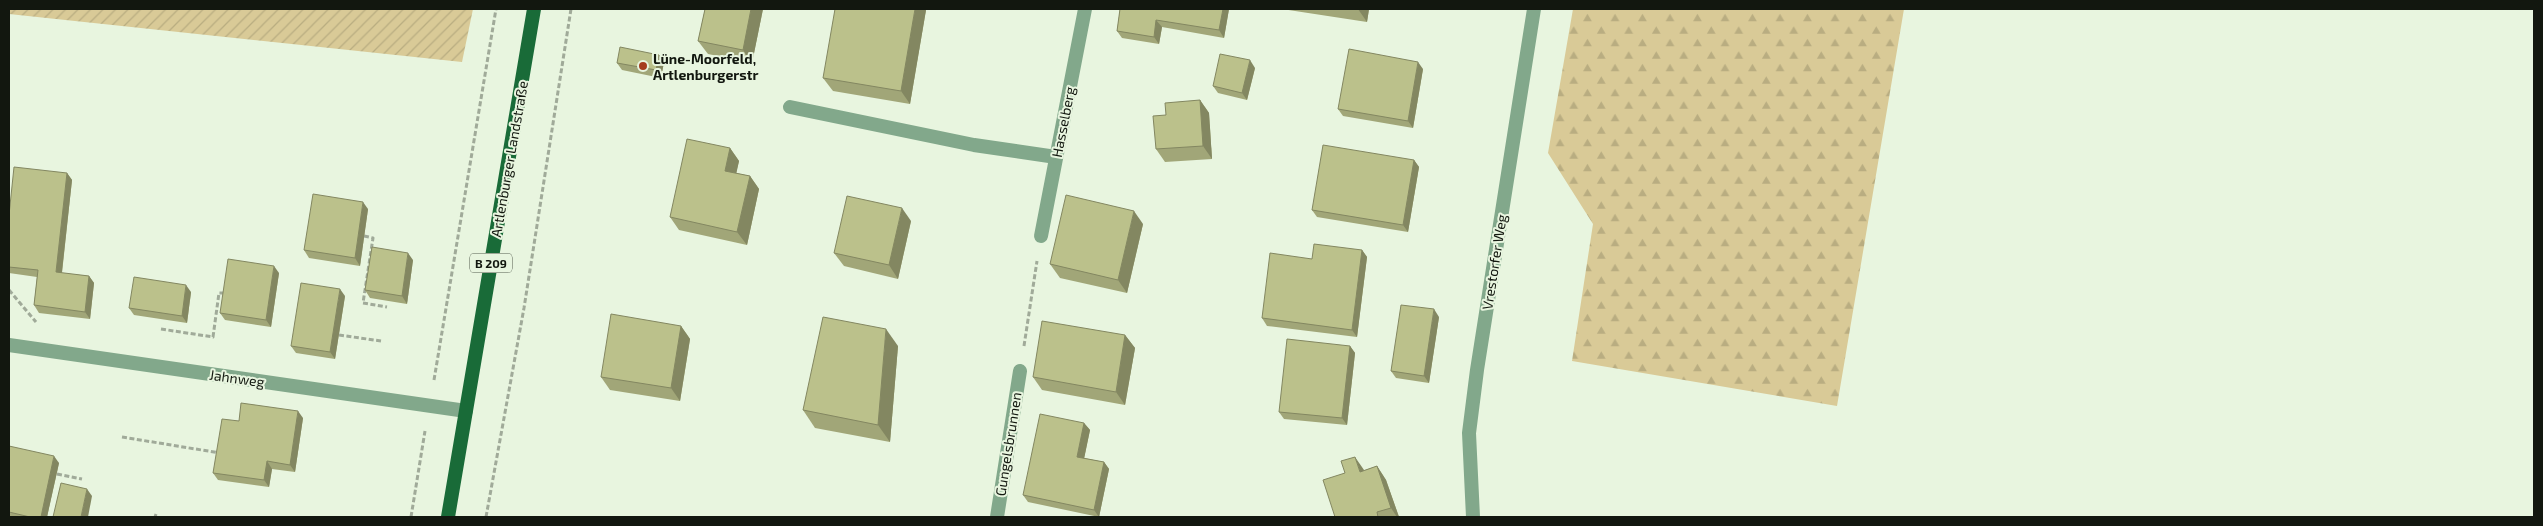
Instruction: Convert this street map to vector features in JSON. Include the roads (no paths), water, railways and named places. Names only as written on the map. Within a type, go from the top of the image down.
[{"type":"main road","name":"Artlenburger Landstraße","points":[[448,517],[534,9]]},
{"type":"street","name":"Hasselberg","points":[[1041,236],[1085,9]]},
{"type":"street","name":"Vrestorfer Weg","points":[[1473,517],[1469,433],[1477,370],[1534,9]]},
{"type":"street","points":[[790,107],[974,145],[1056,158]]},
{"type":"street","name":"Jahnweg","points":[[9,345],[466,411]]},
{"type":"street","name":"Gungelsbrunnen","points":[[997,517],[1020,371]]},
{"type":"place","name":"Lüne-Moorfeld, Artlenburgerstr","points":[[643,66]]}]
